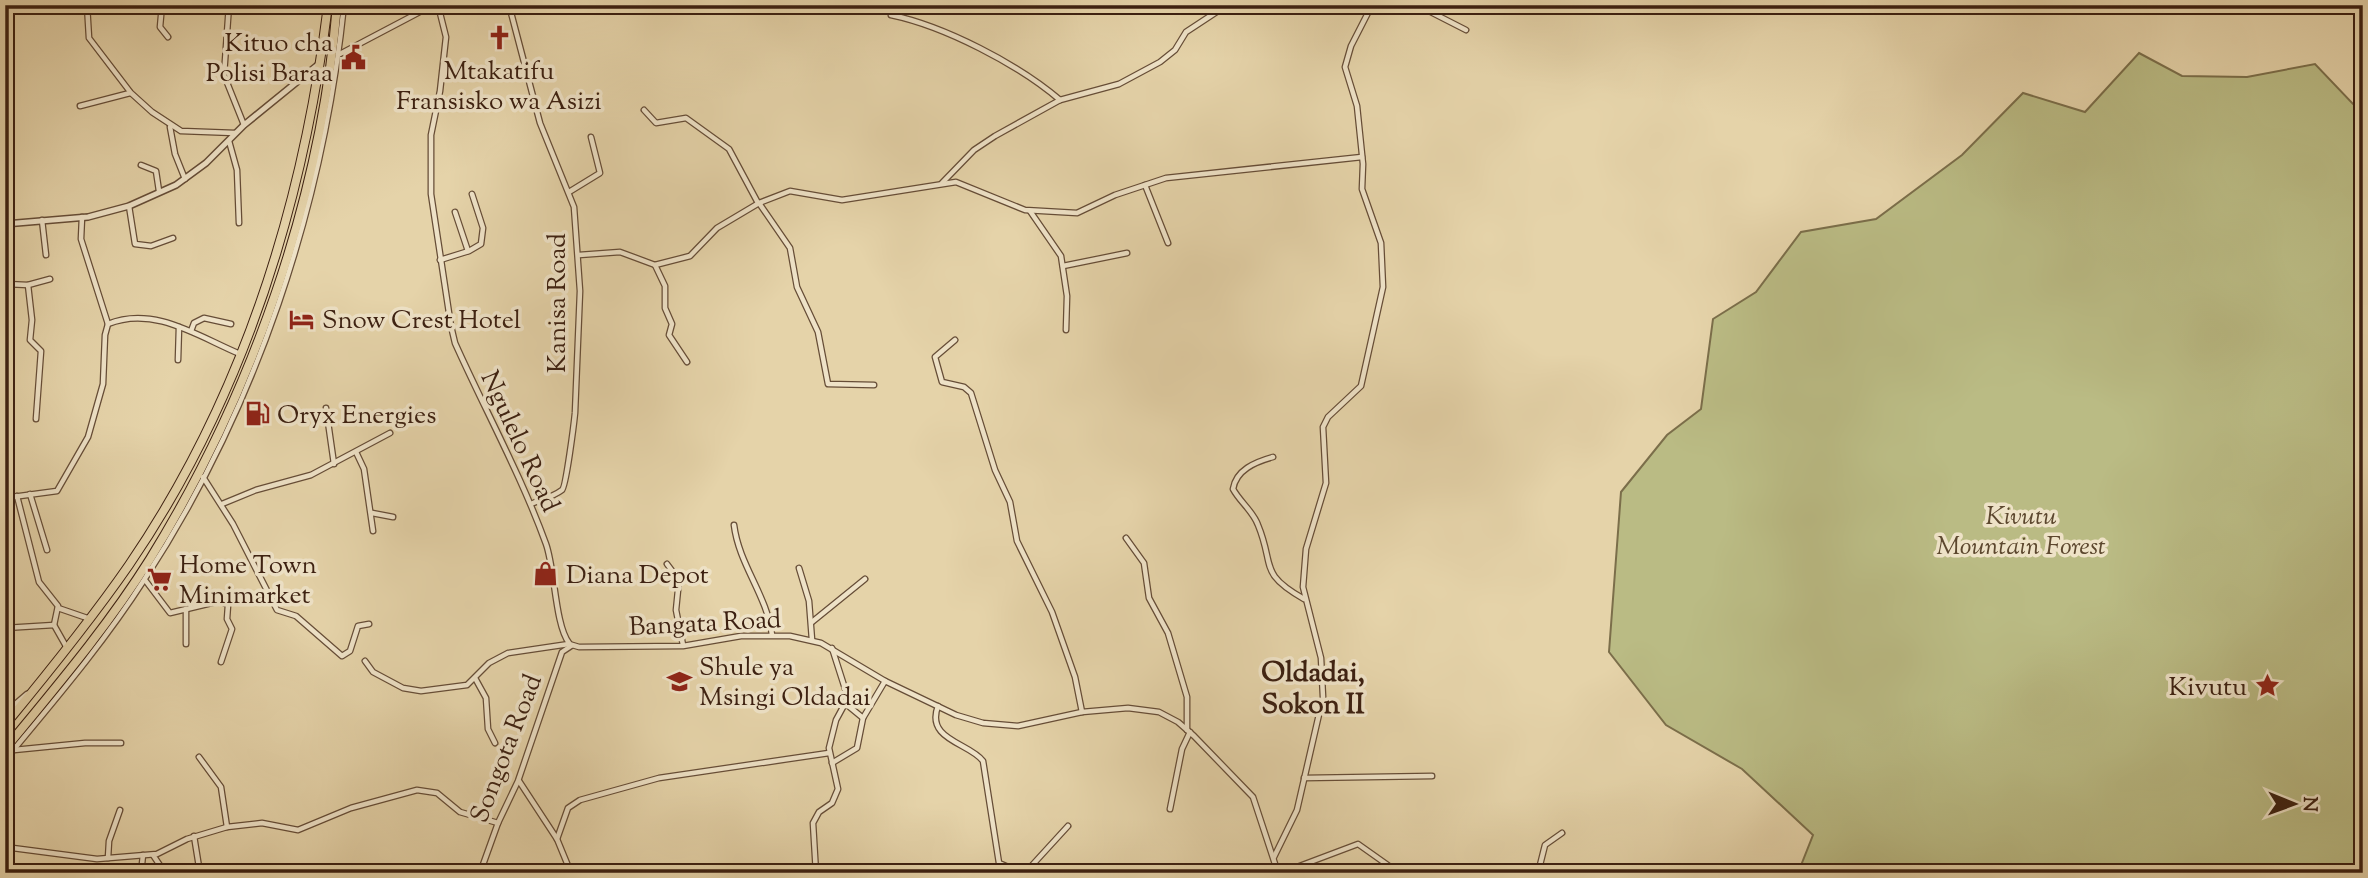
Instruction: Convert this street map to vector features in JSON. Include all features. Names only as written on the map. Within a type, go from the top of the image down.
[{"type":"highway","points":[[5,724],[90,619],[130,564],[170,499],[212,421],[241,355],[286,229],[301,172],[321,62],[328,5]]},
{"type":"highway","points":[[10,749],[149,560],[221,426],[250,358],[292,237],[310,171],[335,56],[337,5]]},
{"type":"street","points":[[87,5],[89,38],[131,93],[170,126],[187,132],[235,134]]},
{"type":"street","points":[[162,5],[160,27],[168,37]]},
{"type":"street","points":[[229,5],[224,75],[244,125]]},
{"type":"street","points":[[5,760],[10,749],[102,640],[145,580],[203,477],[247,386],[292,262],[314,181],[344,5]]},
{"type":"street","points":[[335,56],[435,5]]},
{"type":"street","name":"Ngulelo Road","points":[[435,5],[446,37],[430,155],[431,194],[439,260],[455,343],[531,504],[547,547],[563,629],[572,645]]},
{"type":"street","name":"Kanisa Road","points":[[509,5],[540,123],[569,192],[579,255],[575,417],[570,433],[567,484],[563,490],[531,504]]},
{"type":"street","points":[[942,183],[974,150],[1060,100],[1136,77],[1168,56],[1186,32],[1227,5]]},
{"type":"street","points":[[1273,858],[1290,830],[1323,689],[1321,658],[1305,599],[1305,555],[1326,483],[1323,427],[1328,417],[1361,386],[1384,287],[1381,243],[1362,189],[1362,157],[1356,103],[1345,67],[1351,46],[1372,5]]},
{"type":"street","points":[[1418,5],[1466,30]]},
{"type":"street","points":[[891,15],[924,22],[936,31],[985,52],[1028,75],[1060,100]]},
{"type":"street","points":[[6,224],[82,217],[129,205],[186,179],[244,125],[321,62]]},
{"type":"street","points":[[80,106],[131,93]]},
{"type":"street","points":[[644,110],[656,124],[686,118],[725,146],[758,203],[790,248],[797,287],[818,332],[828,384],[874,386]]},
{"type":"street","points":[[170,126],[175,154],[186,179]]},
{"type":"street","points":[[569,192],[600,173],[591,137]]},
{"type":"street","points":[[229,141],[237,170],[239,223]]},
{"type":"street","points":[[579,255],[620,253],[654,265],[694,254],[714,230],[758,203],[790,191],[842,200],[917,190],[942,183],[963,184],[1029,211],[1077,213],[1145,185],[1171,178],[1362,157]]},
{"type":"street","points":[[141,165],[156,171],[159,191]]},
{"type":"street","points":[[5,174],[6,328]]},
{"type":"street","points":[[1145,185],[1168,243]]},
{"type":"street","points":[[439,260],[469,251],[481,244],[484,233],[472,194]]},
{"type":"street","points":[[129,205],[135,244],[151,246],[173,238]]},
{"type":"street","points":[[1029,211],[1057,249],[1063,266],[1066,330]]},
{"type":"street","points":[[455,212],[469,251]]},
{"type":"street","points":[[5,498],[61,488],[85,444],[103,384],[104,335],[108,324],[82,244],[82,217]]},
{"type":"street","points":[[41,219],[46,255]]},
{"type":"street","points":[[1063,266],[1127,253]]},
{"type":"street","points":[[654,265],[665,286],[666,308],[673,324],[669,335],[687,362]]},
{"type":"street","points":[[6,284],[28,285],[50,279]]},
{"type":"street","points":[[28,285],[32,320],[30,340],[41,351],[36,419]]},
{"type":"street","points":[[108,324],[150,318],[179,327],[241,355]]},
{"type":"street","points":[[191,332],[194,323],[204,318],[231,324]]},
{"type":"street","points":[[177,360],[179,327]]},
{"type":"street","points":[[955,340],[935,358],[939,378],[942,382],[964,387],[971,393],[995,470],[1010,502],[1017,541],[1052,612],[1075,677],[1082,712]]},
{"type":"street","points":[[326,408],[334,464]]},
{"type":"street","points":[[222,504],[256,490],[311,475],[390,433]]},
{"type":"street","points":[[356,452],[364,469],[373,531]]},
{"type":"street","points":[[1272,457],[1253,463],[1236,478],[1233,489],[1258,525],[1264,556],[1276,581],[1305,599]]},
{"type":"street","points":[[203,477],[222,504],[276,610],[296,616],[342,656],[351,651],[358,626],[369,624]]},
{"type":"street","points":[[30,494],[47,550]]},
{"type":"street","points":[[17,496],[39,582],[58,608],[90,619]]},
{"type":"street","points":[[372,513],[393,517]]},
{"type":"street","points":[[734,525],[742,560],[768,609],[772,635]]},
{"type":"street","points":[[1126,538],[1144,563],[1149,598],[1168,633],[1187,697],[1188,731],[1170,809]]},
{"type":"street","points":[[667,564],[678,580],[676,610],[683,646]]},
{"type":"street","points":[[799,568],[812,622],[812,640]]},
{"type":"street","points":[[812,622],[865,579]]},
{"type":"street","points":[[145,580],[153,586],[166,611],[220,601],[228,604],[228,619],[232,629],[221,662]]},
{"type":"street","points":[[58,608],[54,625],[67,648]]},
{"type":"street","points":[[186,609],[186,644]]},
{"type":"street","points":[[5,628],[54,625]]},
{"type":"street","name":"Bangata Road","points":[[475,678],[489,663],[508,653],[572,645],[683,646],[772,635],[812,640],[832,648],[885,681],[968,719],[1006,726],[1082,712],[1128,708],[1148,710],[1167,715],[1188,731],[1253,797],[1280,873]]},
{"type":"street","name":"Songota Road","points":[[480,873],[498,822],[518,781],[562,652],[572,645]]},
{"type":"street","points":[[816,873],[813,823],[819,812],[832,803],[838,789],[829,753],[836,720],[846,704],[846,685],[832,648]]},
{"type":"street","points":[[365,661],[373,673],[411,691],[463,686],[475,678],[486,698],[488,729],[495,743]]},
{"type":"street","points":[[832,763],[857,748],[863,718],[885,681]]},
{"type":"street","points":[[5,713],[33,689]]},
{"type":"street","points":[[846,704],[863,718]]},
{"type":"street","points":[[938,706],[936,718],[945,736],[983,761],[999,863],[1023,873],[1068,826]]},
{"type":"street","points":[[10,749],[121,743]]},
{"type":"street","points":[[556,839],[568,808],[580,800],[659,778],[829,753]]},
{"type":"street","points":[[199,757],[221,787],[227,827]]},
{"type":"street","points":[[1304,778],[1432,776]]},
{"type":"street","points":[[518,781],[556,839],[571,873]]},
{"type":"street","points":[[5,847],[61,857],[108,858],[152,854],[194,836],[227,827],[262,823],[298,830],[351,808],[417,790],[437,793],[460,812],[498,822]]},
{"type":"street","points":[[108,858],[109,841],[120,810]]},
{"type":"street","points":[[1538,873],[1545,845],[1562,833]]},
{"type":"street","points":[[194,836],[200,873]]},
{"type":"street","points":[[1280,873],[1358,844],[1399,873]]},
{"type":"street","points":[[152,854],[165,873]]},
{"type":"street","points":[[141,873],[143,855]]},
{"type":"green space","name":"Kivutu Mountain Forest","points":[[2139,53],[2182,76],[2247,77],[2315,64],[2353,104],[2363,108],[2363,873],[1798,873],[1813,835],[1742,769],[1666,725],[1609,652],[1621,492],[1667,435],[1701,409],[1713,319],[1756,292],[1801,232],[1876,219],[1962,155],[2023,93],[2085,112]]},
{"type":"place","name":"Mtakatifu Fransisko wa Asizi","points":[[499,38]]},
{"type":"place","name":"Kituo cha Polisi Baraa","points":[[353,57]]},
{"type":"place","name":"Snow Crest Hotel","points":[[302,319]]},
{"type":"place","name":"Oryx Energies","points":[[257,414]]},
{"type":"place","name":"Diana Depot","points":[[546,574]]},
{"type":"place","name":"Home Town Minimarket","points":[[159,579]]},
{"type":"place","name":"Shule ya Msingi Oldadai","points":[[679,681]]},
{"type":"place","name":"Kivutu","points":[[2267,686]]},
{"type":"district","name":"Oldadai, Sokon II","points":[[1313,687]]}]
